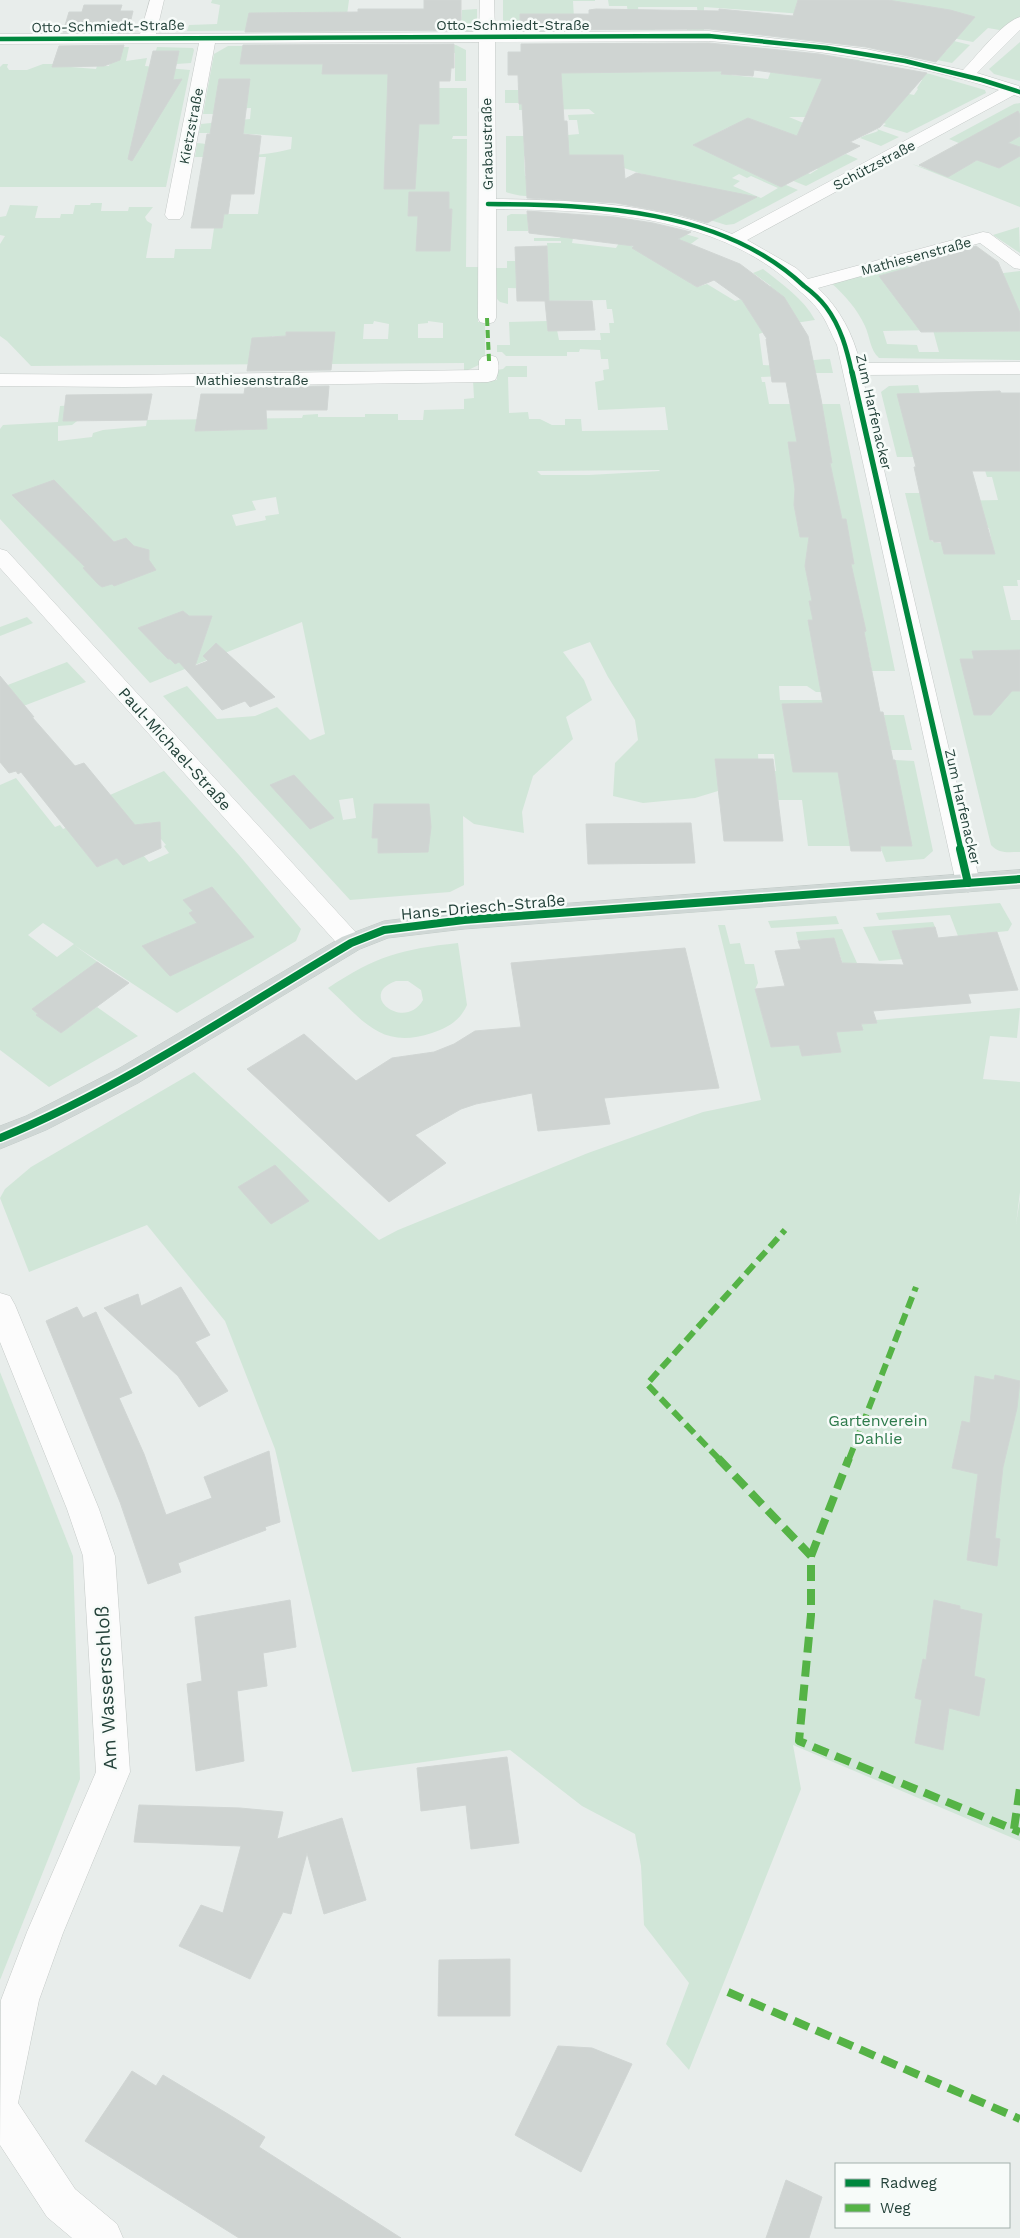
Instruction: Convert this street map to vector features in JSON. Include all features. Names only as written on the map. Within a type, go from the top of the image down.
[{"type":"main road","name":"Hans-Driesch-Straße","points":[[0,1138],[36,1123],[128,1076],[351,943],[384,930],[421,924],[1020,879]]},
{"type":"street","points":[[147,38],[157,0]]},
{"type":"street","name":"Grabaustraße","points":[[487,0],[487,318]]},
{"type":"street","points":[[966,76],[1020,22]]},
{"type":"street","name":"Otto-Schmiedt-Straße","points":[[0,40],[710,36],[818,46],[898,59],[1016,90]]},
{"type":"street","name":"Kietzstraße","points":[[174,215],[208,38]]},
{"type":"street","name":"Schützstraße","points":[[734,240],[1016,90]]},
{"type":"street","name":"Zum Harfenacker","points":[[488,204],[546,204],[612,209],[658,217],[734,240],[772,261],[806,286],[823,303],[836,323],[846,345],[968,883]]},
{"type":"street","name":"Mathiesenstraße","points":[[806,286],[983,237],[1020,264]]},
{"type":"street","name":"Mathiesenstraße","points":[[0,380],[124,381],[488,376],[489,361]]},
{"type":"street","points":[[851,369],[1020,368]]},
{"type":"street","name":"Paul-Michael-Straße","points":[[0,555],[351,943]]},
{"type":"street","name":"Am Wasserschloß","points":[[0,1305],[83,1509],[99,1556],[113,1772],[45,1932],[20,2000],[0,2099]]},
{"type":"street","points":[[0,2112],[61,2203],[102,2238]]},
{"type":"green space","points":[[212,0],[349,0],[345,30],[187,31],[189,25],[217,24],[220,5],[211,3]]},
{"type":"green space","points":[[503,0],[595,1],[573,1],[574,18],[558,14],[520,14],[520,24],[539,24],[540,30],[512,30],[503,27]]},
{"type":"green space","points":[[608,0],[1020,0],[1020,19],[1005,31],[988,28],[973,42],[937,35],[891,39],[946,51],[954,41],[970,45],[952,63],[878,48],[803,14],[704,7],[704,30],[687,30],[686,19],[698,16],[697,7],[638,7],[639,17],[654,19],[655,30],[640,30],[639,24],[629,24],[627,6],[609,6]]},
{"type":"green space","points":[[477,9],[477,27],[467,31],[433,31],[434,23],[461,24],[462,10]]},
{"type":"green space","points":[[1020,42],[1020,81],[994,74],[989,69]]},
{"type":"green space","points":[[456,45],[466,50],[466,81],[455,81],[455,53],[402,46]]},
{"type":"green space","points":[[228,46],[288,46],[286,64],[311,64],[313,46],[428,88],[467,88],[467,136],[453,136],[452,139],[467,139],[466,267],[478,267],[478,322],[485,322],[485,362],[464,372],[464,363],[332,364],[322,343],[323,332],[286,332],[286,336],[272,336],[272,338],[295,364],[31,366],[0,336],[0,244],[5,236],[0,235],[0,217],[6,216],[10,205],[38,206],[35,218],[60,218],[61,214],[73,214],[75,205],[90,205],[91,203],[102,203],[101,211],[128,211],[129,207],[153,207],[145,217],[152,224],[146,258],[174,258],[175,249],[211,249],[214,228],[222,228],[223,223],[192,221],[194,217],[203,214],[258,214],[266,157],[195,157],[197,143],[236,153],[256,155],[291,149],[292,137],[235,133],[199,133],[201,124],[250,119],[251,108],[216,109],[215,114],[203,114],[214,54]],"holes":[[[408,209],[452,210],[451,223],[419,216],[408,216]],[[374,321],[389,324],[388,339],[363,339],[364,324],[373,324]],[[428,321],[443,323],[443,338],[418,338],[418,324],[428,323]]]},
{"type":"green space","points":[[114,47],[129,47],[126,61],[147,58],[145,66],[190,70],[166,187],[0,187],[0,67],[3,64],[8,64],[9,70],[27,70],[43,64],[72,64],[71,67],[96,69],[97,66],[109,66]]},
{"type":"green space","points":[[157,47],[193,48],[191,63],[176,64],[178,54],[155,54]]},
{"type":"green space","points":[[555,52],[722,71],[721,74],[768,79],[771,71],[829,80],[834,57],[860,60],[830,103],[805,117],[789,117],[847,141],[814,153],[833,160],[846,154],[858,159],[806,186],[781,176],[793,166],[810,174],[818,169],[798,160],[736,164],[798,190],[734,224],[726,225],[688,213],[645,175],[624,168],[582,185],[551,194],[521,196],[506,192],[506,136],[528,136],[528,141],[524,143],[524,146],[528,148],[568,148],[568,135],[579,134],[577,120],[569,120],[568,115],[595,114],[589,109],[519,110],[519,103],[505,103],[505,90],[544,90]],"holes":[[[729,127],[740,132],[705,151],[693,145]],[[524,156],[549,156],[551,175],[525,176]],[[739,174],[747,178],[751,176],[778,188],[761,198],[733,186],[740,181],[732,178]]]},
{"type":"green space","points":[[890,66],[930,74],[985,90],[986,93],[907,133],[883,126],[886,124],[857,112],[899,92],[914,95],[922,80]]},
{"type":"green space","points":[[1020,103],[1020,207],[912,164],[928,169],[933,166],[968,161],[972,163],[980,159],[999,168],[1008,163],[949,139],[1014,104]]},
{"type":"green space","points":[[877,129],[899,137],[881,146],[860,138],[878,131]]},
{"type":"green space","points":[[511,214],[578,215],[572,243],[616,248],[619,243],[651,251],[675,231],[699,238],[669,260],[690,283],[697,287],[707,284],[735,301],[751,296],[748,293],[771,286],[753,273],[763,269],[792,292],[810,312],[815,320],[782,325],[759,334],[763,365],[780,365],[830,359],[833,373],[782,373],[782,376],[761,377],[762,382],[765,382],[769,404],[840,404],[895,671],[872,671],[869,655],[825,656],[816,667],[819,680],[828,680],[830,692],[816,692],[807,686],[779,686],[780,700],[830,700],[888,738],[884,715],[904,715],[912,750],[805,750],[807,772],[855,772],[901,791],[895,760],[914,761],[933,851],[924,859],[886,862],[880,846],[808,846],[802,800],[719,800],[718,791],[695,798],[643,803],[613,796],[615,763],[638,740],[635,720],[608,677],[590,642],[563,652],[584,680],[592,700],[566,717],[573,739],[533,776],[522,812],[524,833],[474,824],[463,816],[464,885],[450,892],[350,900],[163,696],[187,686],[217,719],[255,716],[277,707],[310,740],[325,734],[302,622],[150,683],[0,519],[0,429],[3,425],[58,422],[60,406],[80,405],[81,418],[72,425],[58,426],[58,441],[92,437],[93,433],[103,430],[146,426],[147,420],[302,418],[303,415],[318,414],[318,417],[365,417],[365,414],[398,414],[398,420],[423,420],[424,410],[464,409],[464,399],[474,398],[473,380],[497,380],[497,370],[503,369],[506,366],[527,366],[527,377],[508,377],[509,413],[528,412],[529,419],[540,419],[552,425],[565,425],[565,419],[581,419],[582,431],[668,430],[665,407],[598,410],[595,382],[604,380],[603,370],[609,369],[608,359],[601,359],[600,350],[580,349],[579,352],[567,352],[567,356],[506,356],[502,352],[497,352],[497,345],[510,345],[509,322],[547,321],[548,330],[557,330],[559,340],[601,340],[600,333],[610,333],[609,323],[614,323],[612,309],[607,309],[606,300],[545,301],[544,289],[508,288],[508,304],[497,299],[496,268],[507,268],[507,261],[529,261],[548,267],[547,243],[561,243],[561,241],[534,241],[534,238],[560,238],[561,232],[528,219],[528,231],[507,231],[507,216]],"holes":[[[537,471],[660,471],[589,475],[541,475]],[[276,497],[279,514],[265,516],[266,520],[236,526],[232,515],[256,510],[252,501]],[[758,754],[774,754],[776,771],[759,771]],[[353,798],[356,818],[343,820],[339,800]]]},
{"type":"green space","points":[[1019,227],[1020,253],[993,235]]},
{"type":"green space","points":[[903,263],[929,282],[1020,271],[1020,329],[963,324],[965,332],[1020,331],[1020,360],[879,358],[870,343],[865,326],[858,314],[846,297],[831,283]],"holes":[[[933,330],[939,352],[919,352],[917,345],[887,344],[883,331]]]},
{"type":"green space","points":[[918,385],[920,394],[897,394],[970,457],[897,457],[881,392],[889,386]]},
{"type":"green space","points":[[983,464],[1020,471],[1020,580],[1017,580],[1018,586],[1003,586],[1011,620],[1020,620],[1020,852],[1001,851],[991,845],[905,493],[920,493],[951,501],[998,500],[992,477],[987,477]],"holes":[[[976,528],[989,528],[994,553],[930,540]]]},
{"type":"green space","points":[[27,617],[33,623],[0,636],[0,627]]},
{"type":"green space","points":[[67,662],[86,682],[0,715],[0,688]]},
{"type":"green space","points":[[164,771],[239,855],[301,929],[296,941],[177,1013],[74,945],[102,965],[32,1009],[61,1033],[97,1007],[138,1036],[49,1087],[0,1050],[0,785],[16,778],[55,827],[60,825],[63,829],[86,819],[110,795]],"holes":[[[153,823],[156,833],[166,845],[164,846],[169,853],[149,862],[143,855],[117,858],[97,867],[81,847]],[[43,923],[74,944],[57,957],[28,935]]]},
{"type":"green space","points":[[1000,903],[1012,924],[1008,931],[958,936],[950,915],[879,920],[876,913]]},
{"type":"green space","points":[[836,916],[839,924],[771,928],[768,921]]},
{"type":"green space","points":[[933,922],[935,927],[893,931],[902,959],[879,961],[863,927]]},
{"type":"green space","name":"Gartenverein Dahlie","points":[[718,925],[725,925],[730,944],[740,943],[745,964],[754,964],[758,983],[755,989],[771,1047],[799,1045],[802,1056],[841,1052],[836,1032],[862,1030],[861,1024],[877,1023],[876,1020],[1020,1008],[1017,1038],[990,1036],[983,1079],[1020,1082],[1020,1192],[1016,1224],[1020,1199],[1020,1841],[793,1745],[801,1789],[689,2070],[666,2044],[689,1983],[644,1925],[641,1866],[635,1834],[582,1806],[510,1750],[352,1772],[275,1449],[225,1321],[147,1225],[29,1272],[0,1198],[5,1189],[31,1167],[194,1072],[379,1240],[398,1230],[588,1153],[703,1112],[761,1100]]},
{"type":"green space","points":[[842,929],[857,963],[843,964],[834,938],[798,941],[796,932]]},
{"type":"green space","points":[[458,943],[467,1005],[457,1020],[438,1031],[414,1037],[399,1038],[385,1035],[363,1021],[328,988],[375,961],[405,951]],"holes":[[[396,981],[408,981],[421,990],[423,1000],[415,1009],[406,1012],[396,1012],[388,1008],[382,1002],[381,994],[385,987]]]},
{"type":"green space","points":[[0,1372],[73,1556],[80,1779],[0,1980]]},
{"type":"building","points":[[424,0],[461,0],[461,24],[454,24],[454,30],[245,32],[249,13],[358,12],[358,9],[424,9]]},
{"type":"building","points":[[798,0],[888,0],[950,10],[975,17],[936,62],[866,47],[709,29],[520,30],[520,14],[589,14],[589,10],[596,9],[719,11],[719,9],[793,16]]},
{"type":"building","points":[[84,5],[122,5],[120,11],[133,11],[128,32],[63,32],[69,12],[82,12]]},
{"type":"building","points":[[709,43],[819,54],[927,73],[880,127],[850,142],[860,146],[781,187],[693,145],[748,118],[797,136],[822,79],[754,70],[753,76],[721,74],[722,71],[561,73],[564,121],[567,121],[569,155],[623,155],[625,179],[636,173],[757,197],[707,223],[676,214],[616,203],[527,198],[522,104],[519,104],[518,75],[508,75],[508,52],[521,52],[521,44]]},
{"type":"building","points":[[454,44],[454,68],[451,68],[450,81],[439,81],[439,124],[419,124],[415,189],[384,189],[388,74],[322,74],[323,64],[240,64],[243,45]]},
{"type":"building","points":[[124,45],[120,60],[104,66],[52,67],[59,46]]},
{"type":"building","points":[[153,51],[179,51],[173,80],[182,79],[132,161],[128,159]]},
{"type":"building","points":[[219,79],[250,79],[243,134],[261,136],[254,194],[231,194],[228,214],[224,214],[222,228],[191,228],[207,134],[210,134]]},
{"type":"building","points":[[1018,111],[1020,115],[1020,136],[1008,143],[1020,147],[1020,156],[999,168],[977,160],[948,177],[919,165]]},
{"type":"building","points":[[409,192],[449,192],[449,209],[452,209],[450,251],[416,251],[418,216],[408,216]]},
{"type":"building","points":[[527,211],[614,217],[653,223],[691,232],[678,239],[740,264],[784,297],[808,336],[821,399],[832,463],[830,463],[842,519],[846,519],[854,564],[851,564],[866,631],[864,632],[880,712],[883,712],[893,760],[895,760],[912,846],[880,846],[881,851],[851,851],[838,772],[793,772],[782,704],[823,703],[808,620],[813,620],[809,601],[812,601],[805,566],[809,537],[800,537],[794,505],[795,489],[788,442],[797,442],[786,382],[772,382],[767,339],[742,300],[714,280],[697,287],[632,248],[634,246],[529,233]]},
{"type":"building","points":[[547,246],[549,301],[592,301],[595,330],[548,331],[545,301],[517,301],[515,247]]},
{"type":"building","points":[[976,246],[998,262],[1020,313],[1020,331],[921,332],[879,276]]},
{"type":"building","points":[[286,332],[335,332],[331,370],[247,371],[252,338],[286,336]]},
{"type":"building","points":[[329,386],[327,410],[266,410],[267,429],[195,431],[201,394],[244,394],[245,387]]},
{"type":"building","points":[[1000,391],[1001,393],[1020,393],[1020,471],[972,471],[995,554],[944,554],[941,542],[930,540],[914,467],[916,467],[897,394]]},
{"type":"building","points":[[152,394],[147,420],[63,421],[66,395]]},
{"type":"building","points":[[54,480],[114,542],[126,538],[134,546],[149,550],[149,560],[156,570],[114,586],[112,584],[102,587],[98,584],[83,568],[85,567],[12,495]]},
{"type":"building","points":[[183,611],[189,616],[212,616],[195,666],[208,661],[203,656],[216,643],[275,697],[250,707],[245,701],[222,710],[179,662],[175,664],[168,659],[138,628]]},
{"type":"building","points":[[1020,650],[1020,691],[1012,691],[991,715],[974,715],[960,659],[974,659],[972,651]]},
{"type":"building","points":[[0,676],[34,717],[32,717],[75,766],[84,763],[135,825],[160,822],[161,848],[123,865],[117,858],[97,867],[21,772],[18,774],[16,771],[9,773],[0,762]]},
{"type":"building","points":[[715,759],[773,759],[783,841],[724,841]]},
{"type":"building","points":[[294,775],[334,818],[310,829],[270,785]]},
{"type":"building","points":[[374,804],[429,804],[431,827],[428,852],[378,853],[378,838],[372,838]]},
{"type":"building","points":[[691,823],[695,863],[588,864],[586,824]]},
{"type":"building","points":[[212,887],[254,937],[170,976],[142,946],[197,923],[189,913],[193,911],[183,900]]},
{"type":"building","points":[[935,927],[938,938],[997,932],[1018,990],[968,994],[971,1003],[873,1011],[877,1023],[861,1024],[863,1030],[836,1032],[841,1052],[802,1056],[799,1045],[771,1047],[755,989],[785,986],[775,951],[801,949],[798,941],[834,938],[842,963],[904,965],[892,931]]},
{"type":"building","points":[[685,948],[719,1088],[604,1098],[610,1124],[538,1131],[532,1093],[476,1104],[461,1109],[415,1135],[446,1163],[389,1202],[247,1069],[304,1034],[356,1081],[392,1058],[434,1052],[454,1044],[475,1031],[521,1027],[511,963]]},
{"type":"building","points":[[97,962],[129,983],[61,1033],[36,1015],[38,1014],[32,1009]]},
{"type":"building","points":[[275,1165],[309,1201],[271,1224],[238,1187]]},
{"type":"building","points":[[181,1287],[210,1335],[195,1342],[228,1391],[199,1407],[178,1376],[104,1308],[138,1294],[141,1306]]},
{"type":"building","points":[[77,1307],[83,1318],[96,1312],[132,1393],[119,1398],[144,1454],[166,1515],[212,1498],[204,1477],[269,1451],[280,1522],[265,1527],[266,1530],[178,1563],[181,1572],[148,1584],[120,1502],[46,1321]]},
{"type":"building","points":[[995,1375],[1020,1381],[1017,1408],[1003,1467],[995,1538],[1000,1539],[997,1566],[967,1560],[978,1474],[952,1468],[962,1421],[970,1423],[975,1376],[994,1380]]},
{"type":"building","points":[[290,1600],[296,1647],[263,1653],[267,1686],[237,1691],[244,1761],[196,1771],[187,1684],[202,1681],[195,1617]]},
{"type":"building","points":[[934,1600],[960,1606],[960,1609],[982,1614],[974,1676],[985,1679],[979,1716],[949,1708],[943,1750],[915,1743],[922,1700],[915,1698],[923,1659],[926,1660]]},
{"type":"building","points":[[507,1757],[519,1843],[471,1849],[466,1805],[421,1811],[417,1768]]},
{"type":"building","points":[[139,1805],[240,1808],[283,1812],[277,1839],[342,1818],[366,1900],[324,1914],[307,1853],[291,1914],[283,1912],[250,1979],[179,1946],[201,1905],[223,1913],[241,1846],[134,1842]]},
{"type":"building","points":[[510,1959],[510,2016],[438,2016],[439,1960]]},
{"type":"building","points":[[558,2046],[592,2048],[632,2064],[581,2172],[515,2135]]},
{"type":"building","points":[[132,2071],[156,2086],[163,2075],[228,2114],[265,2137],[259,2147],[401,2238],[239,2238],[85,2141]]},
{"type":"building","points":[[786,2180],[822,2197],[809,2238],[766,2238]]},
{"type":"marked path","points":[[487,318],[489,361]]},
{"type":"marked path","points":[[785,1230],[647,1384],[811,1556],[811,1615],[799,1741],[1020,1832]]},
{"type":"marked path","points":[[811,1556],[916,1287]]},
{"type":"marked path","points":[[1014,1829],[1020,1788]]},
{"type":"marked path","points":[[728,1992],[1020,2119]]},
{"type":"cycle path","points":[[0,39],[709,36],[788,43],[905,61],[944,69],[1020,92]]},
{"type":"cycle path","points":[[488,204],[531,204],[622,211],[667,219],[711,231],[752,248],[790,272],[826,307],[846,345],[968,883]]},
{"type":"cycle path","points":[[0,1138],[36,1123],[128,1076],[351,943],[384,930],[464,920],[1020,879]]}]
